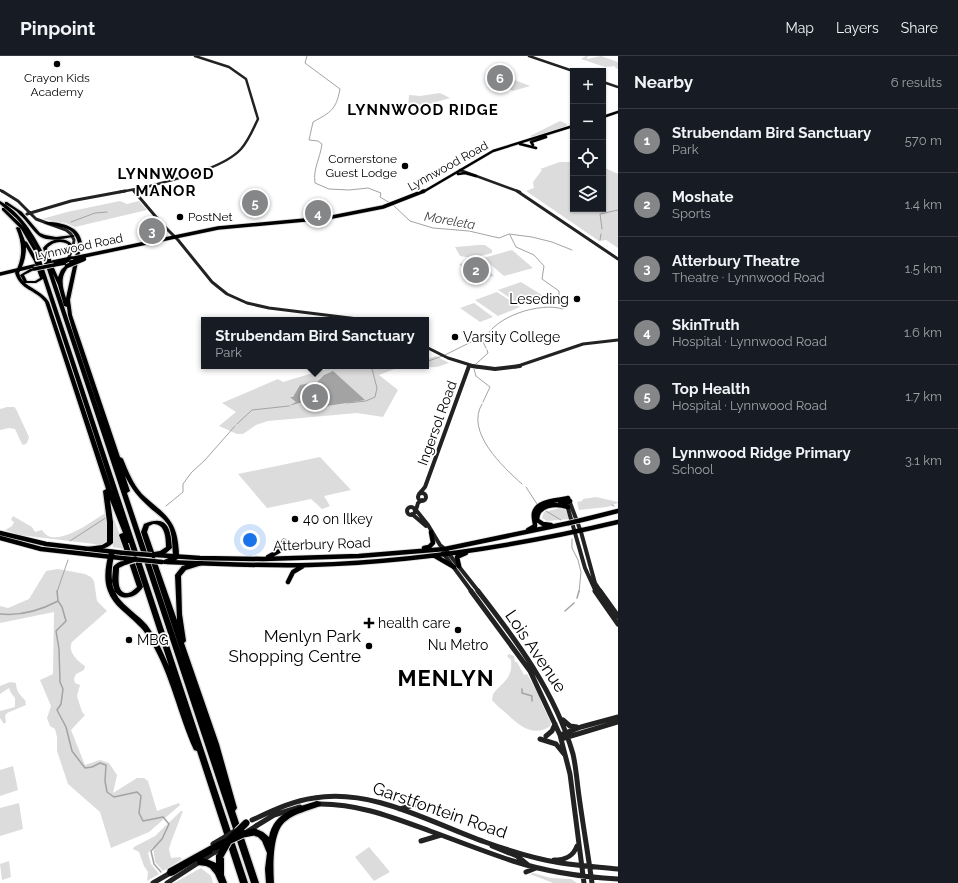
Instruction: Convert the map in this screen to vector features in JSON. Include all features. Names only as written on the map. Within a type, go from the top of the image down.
[{"type":"highway","points":[[0,199],[21,213],[42,236],[52,238],[72,236]]},
{"type":"highway","points":[[0,202],[19,217],[52,266],[135,528],[255,883]]},
{"type":"highway","points":[[0,208],[18,228],[36,261],[42,278],[36,282],[26,282],[22,275],[34,268]]},
{"type":"highway","points":[[0,208],[23,228],[32,243],[47,284],[244,883]]},
{"type":"highway","points":[[46,223],[67,227],[76,233],[80,238],[68,300],[70,315],[76,336]]},
{"type":"highway","points":[[18,228],[24,245],[22,263],[17,271],[21,283],[38,292],[45,299],[111,497],[123,529],[134,548]]},
{"type":"highway","points":[[68,315],[60,284],[52,268],[45,248],[50,243],[63,241],[70,244],[69,252]]},
{"type":"highway","points":[[60,284],[60,273],[64,265],[85,258]]},
{"type":"highway","points":[[52,266],[55,279],[113,444],[135,528]]},
{"type":"highway","points":[[47,284],[53,322]]},
{"type":"highway","points":[[113,444],[136,489],[142,497],[163,514],[171,524],[174,535],[176,557],[164,562]]},
{"type":"highway","points":[[87,549],[106,546],[110,540],[110,514],[102,469]]},
{"type":"highway","points":[[111,497],[115,516],[139,583],[140,587],[138,591],[128,595],[121,594],[116,587],[116,567],[123,560],[135,559]]},
{"type":"highway","points":[[152,555],[162,554],[168,548],[166,528],[159,522],[152,522],[144,527],[144,532],[224,775],[232,803],[234,822]]},
{"type":"highway","points":[[111,554],[110,584],[113,596],[141,623],[156,645],[193,740],[205,762]]},
{"type":"highway","points":[[185,654],[179,614],[178,575],[184,568],[200,563]]},
{"type":"highway","points":[[269,871],[273,831],[279,820],[291,812],[317,804]]},
{"type":"highway","points":[[227,843],[249,822]]},
{"type":"highway","points":[[171,872],[255,829],[267,841],[270,883]]},
{"type":"highway","points":[[216,850],[222,880]]},
{"type":"highway","points":[[201,862],[211,863],[222,880]]},
{"type":"main road","points":[[29,213],[72,201],[126,191],[135,191],[215,166],[235,156],[244,145],[258,119],[246,79],[229,67],[196,56]]},
{"type":"main road","points":[[530,56],[570,70]]},
{"type":"main road","points":[[606,82],[618,86]]},
{"type":"main road","points":[[606,117],[618,114]]},
{"type":"main road","points":[[565,128],[568,126],[568,123]]},
{"type":"main road","name":"Lynnwood Road","points":[[396,204],[421,194],[498,150],[570,127]]},
{"type":"main road","name":"Lynnwood Road","points":[[52,266],[70,259],[92,257],[176,237],[231,228],[341,218],[383,208],[424,194],[461,171],[496,153],[526,141],[546,137],[570,128]]},
{"type":"main road","points":[[532,145],[531,142],[546,137]]},
{"type":"main road","points":[[520,144],[525,144],[536,148]]},
{"type":"main road","points":[[473,165],[468,169],[507,184],[526,194],[618,256]]},
{"type":"main road","points":[[461,171],[473,172]]},
{"type":"main road","points":[[461,171],[463,173],[506,186],[522,193],[618,259]]},
{"type":"main road","points":[[0,190],[14,198],[38,222],[63,230],[72,236]]},
{"type":"main road","points":[[126,191],[135,191]]},
{"type":"main road","points":[[135,191],[162,224],[176,237],[212,282],[221,290],[236,298],[269,308],[342,317]]},
{"type":"main road","points":[[404,200],[411,196],[410,192]]},
{"type":"main road","name":"Lynnwood Road","points":[[85,258],[111,250],[218,228],[339,217],[383,208]]},
{"type":"main road","points":[[29,213],[35,218],[46,223],[64,228],[72,236],[74,243],[70,259]]},
{"type":"main road","points":[[268,223],[277,221],[280,218]]},
{"type":"main road","points":[[70,259],[69,252],[72,236]]},
{"type":"main road","name":"Lynnwood Road","points":[[0,275],[34,268],[64,265],[70,259]]},
{"type":"main road","points":[[429,349],[442,356],[469,366],[496,369],[515,367],[581,344],[618,340]]},
{"type":"main road","name":"Ingersol Road","points":[[410,508],[424,487],[469,366]]},
{"type":"main road","name":"Ingersol Road","points":[[424,487],[425,494]]},
{"type":"main road","points":[[416,510],[410,508],[407,511],[412,514],[416,513],[418,503],[427,497],[425,494],[418,496],[422,500]]},
{"type":"main road","points":[[567,500],[559,504],[540,509],[537,514],[537,520],[546,525],[569,523]]},
{"type":"main road","points":[[567,500],[568,508],[578,532],[591,582],[596,592],[618,624]]},
{"type":"main road","points":[[567,500],[595,583],[618,616]]},
{"type":"main road","points":[[515,535],[533,528],[535,524],[533,514],[539,506],[567,500]]},
{"type":"main road","points":[[559,504],[568,508]]},
{"type":"main road","name":"Lois Avenue","points":[[416,510],[426,521],[430,530],[456,567],[532,664],[549,693],[567,734],[577,775],[592,880]]},
{"type":"main road","name":"Atterbury Road","points":[[135,559],[164,562],[309,565],[431,555],[444,550],[618,511]]},
{"type":"main road","name":"Lois Avenue","points":[[412,514],[430,530]]},
{"type":"main road","name":"Atterbury Road","points":[[162,554],[176,557],[263,559],[325,558],[479,549],[578,532],[618,522]]},
{"type":"main road","points":[[373,555],[383,552],[429,547],[433,542],[430,530]]},
{"type":"main road","points":[[0,533],[23,539],[111,554],[123,560]]},
{"type":"main road","points":[[0,538],[41,549],[111,554],[124,553],[152,555]]},
{"type":"main road","points":[[263,559],[280,551],[283,547],[284,540]]},
{"type":"main road","points":[[431,555],[456,567],[459,556],[479,549]]},
{"type":"main road","points":[[288,582],[291,574],[295,570],[309,565]]},
{"type":"main road","name":"Lois Avenue","points":[[482,601],[530,671],[555,723],[567,759],[583,880]]},
{"type":"main road","points":[[560,717],[570,726],[581,727]]},
{"type":"main road","points":[[560,737],[581,727],[618,717]]},
{"type":"main road","points":[[567,734],[618,722]]},
{"type":"main road","points":[[546,736],[552,731],[555,723]]},
{"type":"main road","points":[[540,739],[556,744],[567,759]]},
{"type":"main road","name":"Garstfontein Road","points":[[166,883],[201,862],[249,822],[283,806],[312,798],[327,796],[347,796],[368,799],[400,809],[486,842],[545,860],[581,866],[618,869]]},
{"type":"main road","name":"Garstfontein Road","points":[[255,829],[288,810],[317,804],[344,803],[379,811],[536,868],[583,880],[618,879]]},
{"type":"main road","points":[[400,809],[420,803]]},
{"type":"main road","points":[[421,841],[442,835]]},
{"type":"main road","points":[[486,842],[505,853],[522,859],[528,865]]},
{"type":"main road","points":[[545,860],[561,860],[570,857],[575,853],[578,842]]},
{"type":"main road","points":[[526,872],[536,868]]},
{"type":"main road","points":[[153,883],[171,872]]},
{"type":"shaded area","points":[[589,56],[587,59],[601,56],[618,62],[618,69],[614,67],[616,66],[605,67],[581,59]]},
{"type":"shaded area","points":[[512,79],[530,86],[513,91],[492,82],[499,83]]},
{"type":"shaded area","points":[[440,93],[450,98],[408,110],[409,95],[420,96]]},
{"type":"shaded area","points":[[560,121],[567,124],[567,126],[532,137],[530,136]]},
{"type":"shaded area","points":[[560,162],[570,162],[570,212],[606,212],[606,168],[618,174],[618,248],[606,240],[599,241],[526,191],[534,188],[533,182],[542,170],[540,169]]},
{"type":"shaded area","points":[[120,201],[127,204],[139,201],[147,210],[75,227],[66,223],[42,219],[67,212]]},
{"type":"shaded area","points":[[485,245],[492,250],[492,253],[473,258],[460,256],[455,247]]},
{"type":"shaded area","points":[[512,250],[533,268],[504,276],[483,258]]},
{"type":"shaded area","points":[[479,260],[494,276],[474,280],[459,264]]},
{"type":"shaded area","points":[[521,282],[545,297],[522,306],[498,290]]},
{"type":"shaded area","points":[[497,292],[520,307],[498,316],[475,300]]},
{"type":"shaded area","points":[[474,303],[493,317],[480,322],[460,308]]},
{"type":"shaded area","points":[[436,356],[449,363],[437,367],[429,367],[429,358]]},
{"type":"shaded area","points":[[326,369],[394,369],[379,375],[398,390],[383,417],[357,413],[268,421],[256,425],[243,434],[237,434],[219,426],[236,412],[222,403],[278,379],[283,382]]},
{"type":"shaded area","points":[[333,371],[365,400],[327,406],[312,406],[303,403],[289,406],[296,402],[290,397],[293,397],[300,385],[317,382],[324,375]]},
{"type":"shaded area","points":[[14,407],[16,409],[29,437],[27,443],[24,445],[22,444],[15,429],[9,428],[0,430],[0,409]]},
{"type":"shaded area","points":[[320,457],[351,490],[324,496],[330,506],[322,509],[311,499],[267,508],[238,474]]},
{"type":"shaded area","points":[[596,497],[618,503],[607,507],[579,510],[577,502],[582,501],[583,499]]},
{"type":"shaded area","points":[[564,507],[570,519],[547,521],[542,518],[544,512]]},
{"type":"shaded area","points":[[107,512],[109,541],[103,545],[19,535],[5,530],[12,526],[14,522],[11,520],[13,516],[32,527],[35,532],[42,530],[48,536],[64,536],[83,527]]},
{"type":"shaded area","points":[[112,519],[114,519],[125,549],[113,547]]},
{"type":"shaded area","points":[[58,569],[85,574],[91,577],[94,581],[97,601],[107,611],[72,642],[71,646],[74,656],[85,666],[84,670],[76,674],[74,679],[75,683],[80,685],[77,696],[82,712],[85,715],[71,730],[85,765],[100,760],[109,763],[117,775],[113,793],[137,778],[144,778],[148,781],[157,811],[179,803],[180,805],[149,832],[111,848],[100,812],[68,784],[57,751],[57,737],[55,729],[50,726],[47,718],[51,706],[40,680],[53,674],[54,612],[0,623],[0,606],[8,608],[29,599],[46,571]]},
{"type":"shaded area","points":[[509,654],[514,656],[515,662],[517,662],[524,675],[527,674],[539,695],[551,723],[550,726],[538,731],[521,726],[492,700],[493,694],[509,676],[511,660],[507,656]]},
{"type":"shaded area","points":[[10,682],[16,683],[18,691],[25,700],[26,705],[7,713],[5,716],[6,722],[4,724],[0,718],[0,711],[15,707],[15,698],[9,688],[0,694],[0,686]]},
{"type":"shaded area","points":[[13,766],[18,790],[0,796],[0,770]]},
{"type":"shaded area","points":[[19,803],[23,829],[0,836],[0,808]]},
{"type":"shaded area","points":[[181,811],[183,811],[169,849],[171,858],[180,857],[182,859],[163,871],[155,862],[153,847],[148,853],[151,864],[159,874],[147,881],[148,872],[139,852],[133,849],[134,847],[155,836]]},
{"type":"shaded area","points":[[369,847],[390,872],[374,881],[355,857]]},
{"type":"shaded area","points":[[9,861],[11,877],[2,880],[0,864]]},
{"type":"shaded area","points":[[201,868],[211,876],[213,883],[174,883]]},
{"type":"shaded area","points":[[533,873],[551,878],[571,879],[577,883],[553,883],[530,874]]},
{"type":"waterway","name":"Moreleta","points":[[307,56],[305,63],[340,89],[337,102],[332,110],[313,122],[309,140],[318,141],[322,144],[315,173],[315,183],[329,189],[349,190],[368,188],[381,193],[380,197],[390,203]]},
{"type":"waterway","name":"Moreleta","points":[[393,205],[410,221],[433,228],[469,231],[499,238],[509,234],[532,237],[552,242],[572,250]]},
{"type":"waterway","name":"Moreleta","points":[[602,229],[600,214],[618,210]]},
{"type":"waterway","points":[[71,222],[95,213],[107,212]]},
{"type":"waterway","name":"Moreleta","points":[[600,240],[601,234]]},
{"type":"waterway","points":[[445,355],[471,342],[485,339],[490,331],[498,324],[519,313],[531,309],[553,307],[563,309],[566,307],[559,299],[559,291],[542,279],[544,266],[534,255],[516,247],[510,235]]},
{"type":"waterway","points":[[482,340],[486,348]]},
{"type":"waterway","points":[[476,364],[488,353],[487,350]]},
{"type":"waterway","points":[[429,361],[442,356]]},
{"type":"waterway","points":[[347,403],[366,401],[375,397],[377,388],[372,369]]},
{"type":"waterway","points":[[474,369],[476,376],[490,387],[483,402]]},
{"type":"waterway","points":[[482,404],[478,415],[478,426],[482,437],[488,448],[497,459],[522,484]]},
{"type":"waterway","points":[[237,424],[252,410],[289,406]]},
{"type":"waterway","points":[[166,506],[183,492],[183,484],[191,473],[205,460],[235,426]]},
{"type":"waterway","points":[[526,487],[537,504]]},
{"type":"waterway","points":[[546,511],[561,520]]},
{"type":"waterway","points":[[70,541],[107,517]]},
{"type":"waterway","points":[[572,539],[572,548],[578,560],[581,572],[579,592]]},
{"type":"waterway","points":[[57,592],[68,560]]},
{"type":"waterway","points":[[577,598],[579,591]]},
{"type":"waterway","points":[[57,592],[58,601]]},
{"type":"waterway","points":[[0,614],[30,612],[58,601]]},
{"type":"waterway","points":[[58,601],[62,607],[66,621],[56,631],[59,649],[60,682],[63,689],[61,704],[57,710],[66,727],[72,751],[85,768],[92,767],[100,763],[106,765],[105,781],[107,792],[114,797],[137,792],[141,796],[139,813],[143,821],[163,817],[169,824],[162,839],[151,851],[154,864],[161,872]]},
{"type":"waterway","points":[[565,611],[574,603]]},
{"type":"waterway","points":[[522,689],[522,693],[532,696],[532,701]]},
{"type":"place","name":"Crayon Kids Academy","points":[[57,64]]},
{"type":"place","name":"Lynnwood Ridge Primary","points":[[500,78]]},
{"type":"place","name":"Cornerstone Guest Lodge","points":[[405,166]]},
{"type":"place","name":"Top Health","points":[[255,203]]},
{"type":"place","name":"SkinTruth","points":[[318,213]]},
{"type":"place","name":"PostNet","points":[[180,217]]},
{"type":"place","name":"Atterbury Theatre","points":[[152,231]]},
{"type":"place","name":"Moshate","points":[[476,270]]},
{"type":"place","name":"Leseding","points":[[577,299]]},
{"type":"place","name":"Varsity College","points":[[455,337]]},
{"type":"place","name":"Strubendam Bird Sanctuary","points":[[315,397]]},
{"type":"place","name":"40 on Ilkey","points":[[295,519]]},
{"type":"place","name":"health care","points":[[369,623]]},
{"type":"place","name":"Nu Metro","points":[[458,630]]},
{"type":"place","name":"MBG","points":[[129,640]]},
{"type":"place","name":"Menlyn Park Shopping Centre","points":[[369,646]]},
{"type":"district","name":"LYNNWOOD RIDGE","points":[[423,110]]},
{"type":"district","name":"LYNNWOOD MANOR","points":[[166,182]]},
{"type":"district","name":"MENLYN","points":[[446,678]]}]
